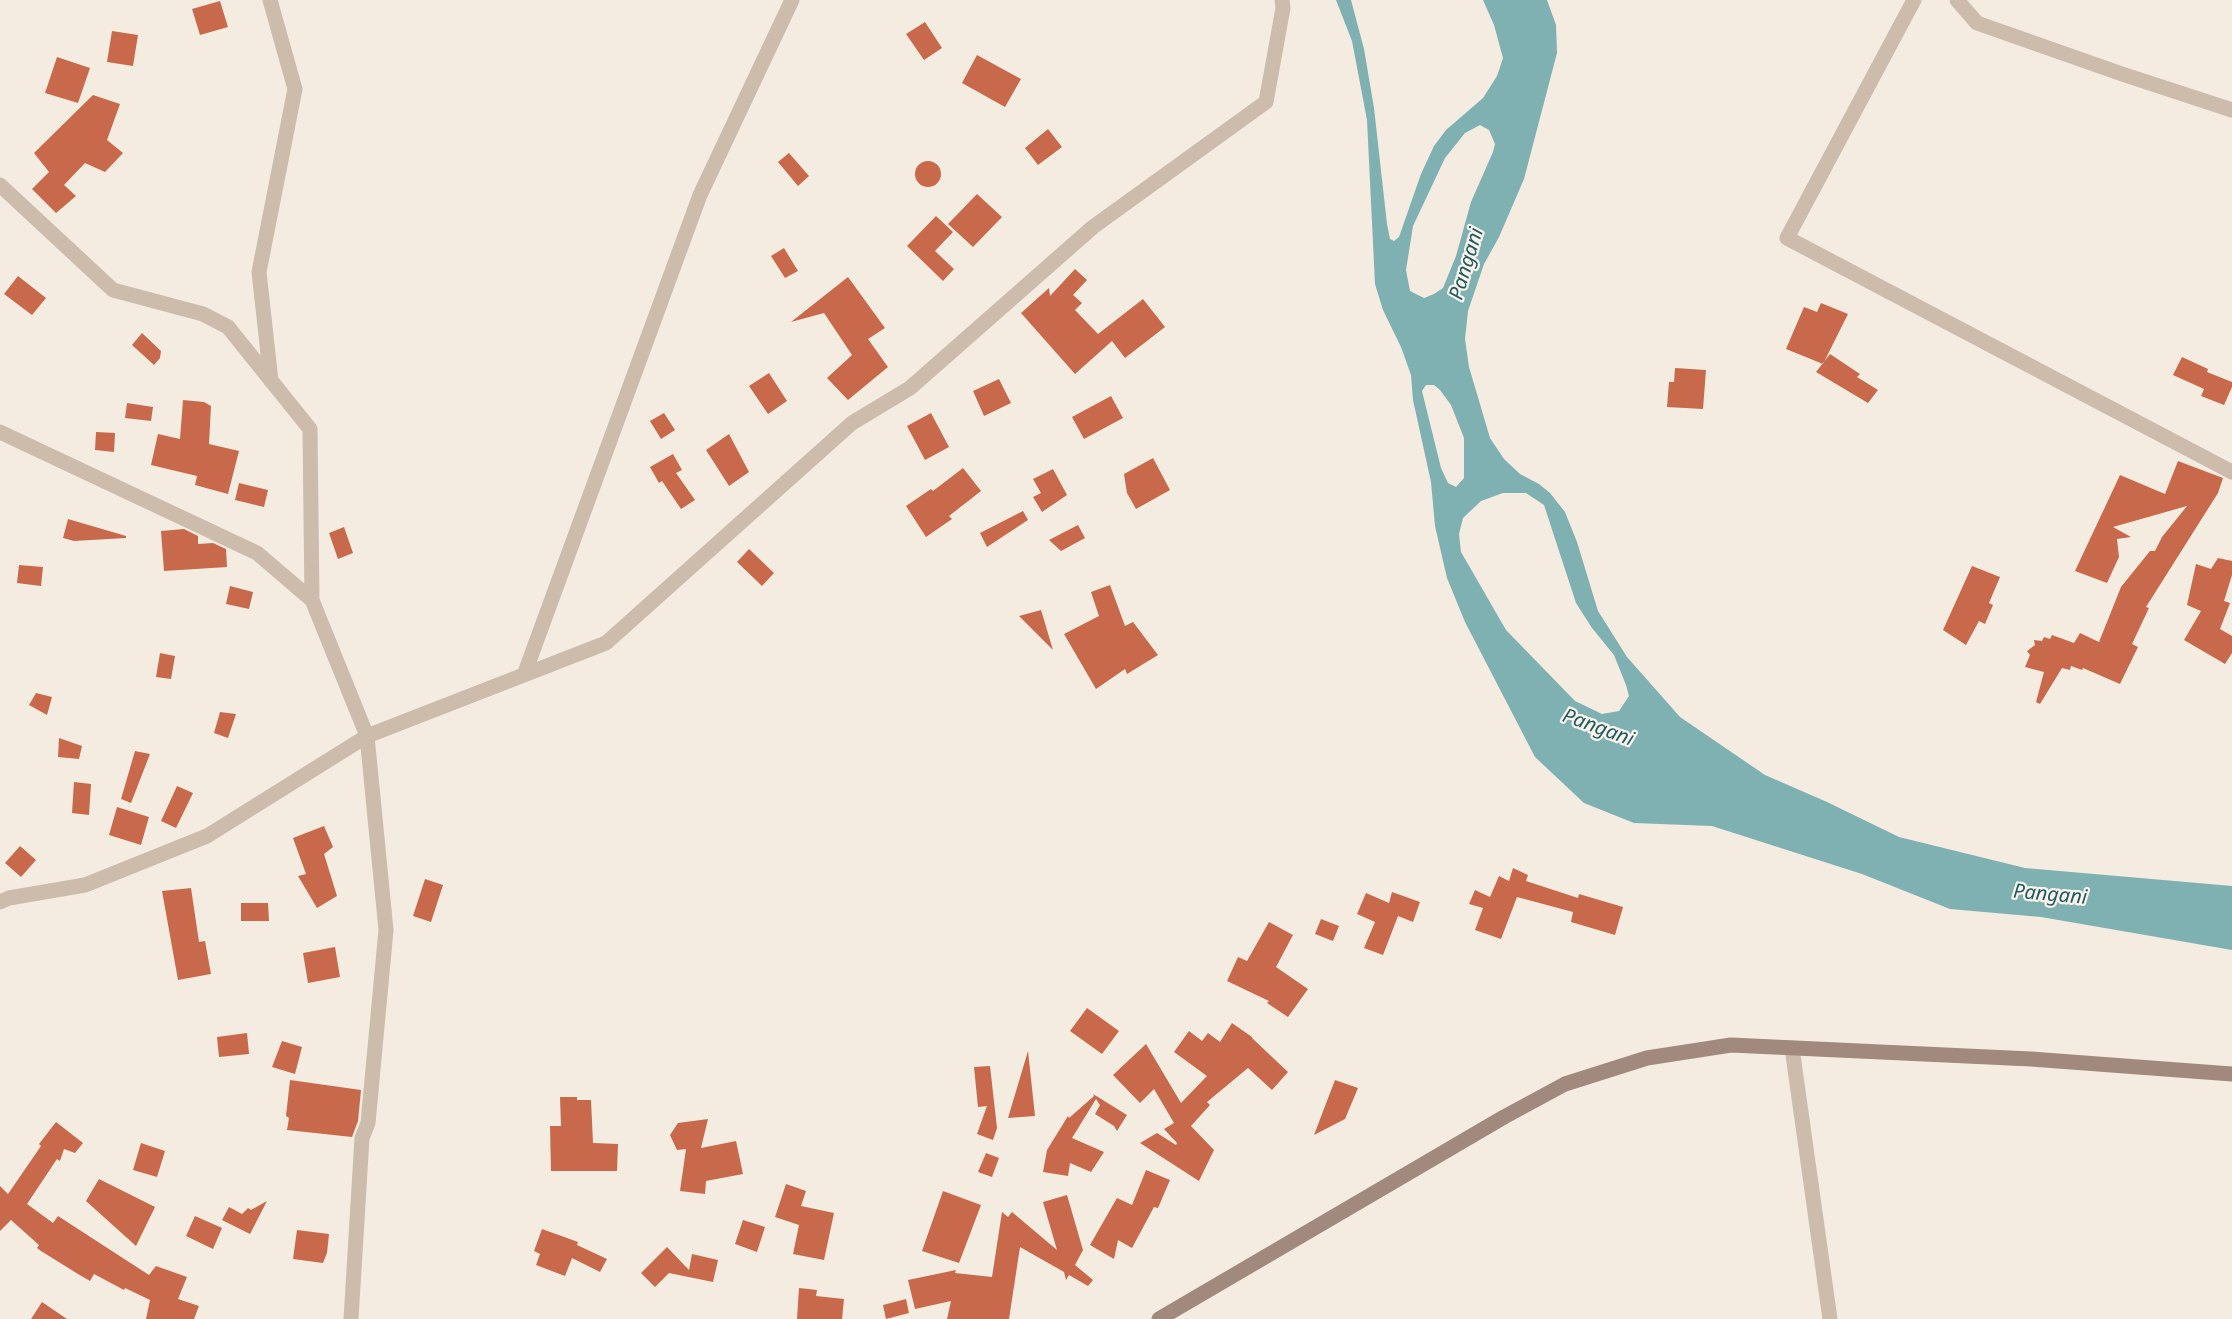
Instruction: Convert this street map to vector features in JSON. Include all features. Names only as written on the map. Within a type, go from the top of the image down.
[{"type":"main road","points":[[1160,1319],[1564,1084],[1647,1058],[1731,1045],[2031,1059],[2232,1074]]},
{"type":"street","points":[[270,0],[295,89],[259,272],[271,381]]},
{"type":"street","points":[[524,675],[700,195],[792,0]]},
{"type":"street","points":[[0,902],[9,898],[85,885],[207,836],[367,736],[606,643],[852,423],[910,388],[1093,227],[1266,102],[1283,8],[1282,0]]},
{"type":"street","points":[[1914,0],[1787,238],[2232,472]]},
{"type":"street","points":[[1957,0],[1977,23],[2232,110]]},
{"type":"street","points":[[0,185],[113,290],[203,314],[228,327],[310,429],[312,600],[367,736],[386,930],[368,1123],[362,1138],[351,1319]]},
{"type":"street","points":[[0,432],[257,554],[312,600]]},
{"type":"street","points":[[1792,1048],[1830,1319]]},
{"type":"water","name":"Pangani","points":[[1336,0],[1351,0],[1364,49],[1374,108],[1387,224],[1390,239],[1394,241],[1399,237],[1421,174],[1434,146],[1446,130],[1483,98],[1497,76],[1503,58],[1494,25],[1483,0],[1547,0],[1556,25],[1557,53],[1524,179],[1499,237],[1484,264],[1468,311],[1465,339],[1469,367],[1490,438],[1504,459],[1520,474],[1550,493],[1565,512],[1577,542],[1598,611],[1627,657],[1680,717],[1765,775],[1899,837],[2025,868],[2232,886],[2232,950],[2041,917],[1950,909],[1862,874],[1712,826],[1634,823],[1584,803],[1535,757],[1465,622],[1447,578],[1435,526],[1431,482],[1413,400],[1411,375],[1401,347],[1383,310],[1375,284],[1367,120],[1352,41]],"holes":[[[1480,125],[1489,130],[1495,144],[1493,152],[1471,202],[1456,256],[1443,288],[1424,298],[1410,291],[1406,270],[1413,226],[1445,158],[1465,133]],[[1426,385],[1434,385],[1440,390],[1451,405],[1464,438],[1464,478],[1456,487],[1448,483],[1441,468],[1422,391]],[[1503,493],[1526,493],[1544,505],[1576,603],[1592,628],[1614,655],[1626,685],[1629,696],[1619,711],[1602,714],[1575,701],[1506,630],[1461,552],[1459,534],[1463,518],[1481,501]]]},
{"type":"building","points":[[220,1],[228,27],[200,35],[192,9]]},
{"type":"building","points":[[925,22],[942,48],[924,60],[906,34]]},
{"type":"building","points":[[112,31],[138,35],[133,66],[107,62]]},
{"type":"building","points":[[977,55],[1021,79],[1005,107],[962,83]]},
{"type":"building","points":[[57,57],[90,68],[78,103],[45,93]]},
{"type":"building","points":[[93,95],[120,104],[107,140],[123,153],[105,172],[85,163],[64,185],[76,196],[56,213],[32,189],[49,172],[34,153]]},
{"type":"building","points":[[1048,129],[1062,147],[1038,165],[1025,148]]},
{"type":"building","points":[[789,153],[809,176],[798,186],[778,162]]},
{"type":"building","points":[[928,161],[937,165],[941,174],[937,183],[928,187],[919,183],[915,174],[919,165]]},
{"type":"building","points":[[977,194],[1002,217],[973,247],[948,224]]},
{"type":"building","points":[[936,216],[953,232],[935,251],[954,269],[943,281],[907,246]]},
{"type":"building","points":[[784,248],[798,271],[785,278],[771,256]]},
{"type":"building","points":[[1075,269],[1087,280],[1073,295],[1082,303],[1075,310],[1098,334],[1143,299],[1165,327],[1125,358],[1112,341],[1075,374],[1021,313],[1049,288],[1050,296]]},
{"type":"building","points":[[18,276],[46,298],[32,315],[4,294]]},
{"type":"building","points":[[848,277],[885,328],[868,339],[888,367],[848,400],[827,378],[852,355],[824,313],[791,322]]},
{"type":"building","points":[[1821,303],[1848,314],[1823,364],[1786,349],[1804,307],[1817,312]]},
{"type":"building","points":[[142,333],[161,351],[160,358],[154,365],[132,345]]},
{"type":"building","points":[[1830,354],[1860,374],[1857,377],[1878,390],[1868,403],[1816,372]]},
{"type":"building","points":[[2182,357],[2208,369],[2207,372],[2232,382],[2224,405],[2201,396],[2204,389],[2173,375]]},
{"type":"building","points":[[1675,368],[1706,370],[1703,409],[1667,407],[1669,382],[1674,382]]},
{"type":"building","points":[[769,373],[787,401],[768,414],[749,386]]},
{"type":"building","points":[[999,379],[1011,403],[984,416],[973,391]]},
{"type":"building","points":[[1111,396],[1123,418],[1084,439],[1072,417]]},
{"type":"building","points":[[183,400],[204,402],[211,406],[209,444],[239,451],[228,494],[195,485],[197,476],[151,465],[158,434],[180,439]]},
{"type":"building","points":[[127,403],[153,407],[151,421],[125,418]]},
{"type":"building","points":[[664,413],[675,430],[661,439],[650,421]]},
{"type":"building","points":[[931,413],[949,447],[925,460],[907,426]]},
{"type":"building","points":[[96,432],[115,433],[114,452],[95,450]]},
{"type":"building","points":[[729,434],[749,472],[729,486],[706,450]]},
{"type":"building","points":[[673,454],[682,470],[676,473],[695,500],[681,509],[662,481],[659,483],[650,467]]},
{"type":"building","points":[[1153,458],[1170,490],[1136,509],[1127,493],[1124,474]]},
{"type":"building","points":[[2178,461],[2223,478],[2218,493],[2146,607],[2149,608],[2132,644],[2138,647],[2120,684],[2083,668],[2082,670],[2071,666],[2070,670],[2062,668],[2040,704],[2036,702],[2044,672],[2025,667],[2030,655],[2027,651],[2035,645],[2034,640],[2042,641],[2044,637],[2050,639],[2052,635],[2074,643],[2080,633],[2099,642],[2121,587],[2150,551],[2155,551],[2162,537],[2187,506],[2113,527],[2131,537],[2117,539],[2119,557],[2107,583],[2075,571],[2120,475],[2165,494]]},
{"type":"building","points":[[963,468],[981,491],[949,516],[952,519],[926,537],[906,506],[931,489],[933,491]]},
{"type":"building","points":[[1053,469],[1067,495],[1042,512],[1033,497],[1041,493],[1033,479]]},
{"type":"building","points":[[239,483],[268,490],[264,507],[235,500]]},
{"type":"building","points":[[1023,511],[1028,520],[987,547],[980,533]]},
{"type":"building","points":[[68,519],[126,536],[126,538],[74,541],[63,538]]},
{"type":"building","points":[[1078,525],[1085,538],[1061,551],[1049,540]]},
{"type":"building","points":[[344,527],[353,553],[338,559],[329,533]]},
{"type":"building","points":[[184,529],[198,536],[198,544],[213,543],[226,549],[227,567],[164,571],[161,531]]},
{"type":"building","points":[[749,549],[774,573],[762,586],[737,562]]},
{"type":"building","points":[[2218,558],[2232,561],[2232,575],[2224,601],[2230,603],[2220,629],[2232,636],[2232,653],[2225,664],[2184,640],[2201,611],[2187,605],[2196,564],[2211,569]]},
{"type":"building","points":[[19,565],[43,567],[41,586],[17,583]]},
{"type":"building","points":[[1972,566],[2000,577],[1989,603],[1993,605],[1985,624],[1979,621],[1966,645],[1943,630]]},
{"type":"building","points":[[1110,585],[1125,626],[1133,622],[1158,655],[1127,674],[1125,669],[1096,689],[1064,634],[1099,616],[1091,592]]},
{"type":"building","points":[[230,586],[253,592],[249,609],[226,604]]},
{"type":"building","points":[[1041,610],[1053,650],[1019,616]]},
{"type":"building","points":[[160,653],[175,656],[171,679],[156,677]]},
{"type":"building","points":[[36,693],[52,697],[47,715],[29,705]]},
{"type":"building","points":[[220,712],[236,714],[228,738],[214,733]]},
{"type":"building","points":[[59,738],[82,746],[79,759],[58,757]]},
{"type":"building","points":[[135,751],[150,754],[131,803],[121,799]]},
{"type":"building","points":[[74,782],[91,784],[89,815],[72,813]]},
{"type":"building","points":[[177,786],[193,793],[176,828],[161,821]]},
{"type":"building","points":[[117,807],[149,817],[141,845],[109,835]]},
{"type":"building","points":[[324,826],[333,847],[324,854],[337,896],[317,908],[298,876],[306,874],[293,838]]},
{"type":"building","points":[[20,846],[36,860],[21,877],[5,863]]},
{"type":"building","points":[[1513,868],[1528,875],[1526,881],[1578,898],[1579,894],[1623,907],[1615,935],[1571,922],[1573,912],[1517,897],[1501,939],[1475,930],[1483,908],[1469,904],[1475,890],[1490,897],[1499,876],[1509,881]]},
{"type":"building","points":[[425,879],[443,885],[431,922],[413,916]]},
{"type":"building","points":[[191,888],[199,942],[205,941],[211,974],[178,980],[162,891]]},
{"type":"building","points":[[1392,892],[1420,902],[1413,922],[1398,916],[1383,955],[1364,948],[1375,922],[1357,914],[1366,893],[1389,903]]},
{"type":"building","points":[[241,903],[268,903],[269,921],[241,921]]},
{"type":"building","points":[[1321,919],[1339,926],[1333,941],[1315,934]]},
{"type":"building","points":[[1269,922],[1293,935],[1276,967],[1308,989],[1288,1017],[1267,1003],[1269,1001],[1227,981],[1238,957],[1247,961]]},
{"type":"building","points":[[335,947],[340,977],[308,983],[303,953]]},
{"type":"building","points":[[1087,1008],[1119,1031],[1102,1054],[1070,1031]]},
{"type":"building","points":[[1232,1023],[1252,1037],[1288,1072],[1272,1090],[1248,1068],[1207,1102],[1210,1105],[1191,1126],[1214,1150],[1199,1181],[1140,1143],[1157,1133],[1176,1145],[1177,1143],[1164,1129],[1174,1123],[1154,1089],[1140,1103],[1113,1075],[1146,1044],[1181,1103],[1207,1076],[1174,1052],[1189,1031],[1202,1041],[1208,1033],[1220,1042]]},
{"type":"building","points":[[247,1033],[249,1054],[219,1057],[217,1037]]},
{"type":"building","points":[[282,1041],[302,1047],[295,1074],[272,1067]]},
{"type":"building","points":[[1028,1051],[1035,1116],[1008,1118]]},
{"type":"building","points":[[990,1066],[997,1128],[993,1140],[977,1134],[987,1106],[978,1107],[974,1067]]},
{"type":"building","points":[[290,1080],[361,1090],[358,1121],[352,1137],[287,1130],[289,1118],[286,1116]]},
{"type":"building","points":[[1335,1080],[1358,1088],[1345,1119],[1314,1135]]},
{"type":"building","points":[[1093,1094],[1127,1115],[1117,1131],[1114,1126],[1095,1114],[1100,1105],[1096,1099],[1072,1138],[1104,1152],[1091,1172],[1070,1163],[1068,1176],[1043,1172],[1047,1150],[1068,1116],[1069,1118],[1094,1096]]},
{"type":"building","points":[[560,1097],[591,1100],[593,1143],[618,1144],[617,1171],[551,1171],[550,1126],[561,1126]]},
{"type":"building","points":[[708,1119],[701,1148],[736,1141],[743,1174],[706,1181],[705,1194],[680,1191],[686,1149],[677,1150],[670,1135],[678,1123]]},
{"type":"building","points":[[56,1122],[83,1143],[75,1153],[64,1149],[60,1161],[57,1159],[27,1204],[53,1223],[58,1216],[149,1275],[156,1266],[187,1277],[178,1299],[199,1306],[194,1319],[146,1319],[150,1300],[125,1288],[124,1290],[94,1274],[90,1281],[37,1248],[39,1245],[11,1220],[0,1231],[0,1186],[8,1194],[41,1146],[39,1144]]},
{"type":"building","points":[[141,1143],[165,1151],[157,1177],[133,1170]]},
{"type":"building","points":[[986,1153],[999,1158],[992,1177],[978,1172]]},
{"type":"building","points":[[1146,1170],[1170,1180],[1158,1208],[1154,1207],[1132,1248],[1118,1240],[1114,1259],[1090,1245],[1117,1198],[1132,1205]]},
{"type":"building","points":[[99,1179],[155,1207],[136,1246],[86,1201]]},
{"type":"building","points":[[786,1184],[806,1191],[801,1206],[834,1213],[824,1260],[793,1254],[799,1225],[775,1217]]},
{"type":"building","points":[[943,1191],[981,1205],[959,1263],[922,1251]]},
{"type":"building","points":[[1067,1195],[1083,1250],[1075,1265],[1093,1280],[1088,1286],[1069,1275],[1066,1280],[1064,1272],[1020,1247],[1009,1319],[947,1319],[951,1301],[915,1309],[908,1280],[956,1270],[955,1273],[992,1277],[1002,1212],[1008,1217],[1012,1212],[1057,1250],[1043,1202]]},
{"type":"building","points":[[267,1201],[250,1234],[222,1220],[229,1207],[242,1214],[248,1208],[251,1210]]},
{"type":"building","points":[[195,1216],[222,1228],[213,1249],[186,1236]]},
{"type":"building","points":[[743,1220],[765,1227],[757,1252],[735,1244]]},
{"type":"building","points":[[542,1229],[578,1242],[577,1245],[607,1259],[600,1272],[572,1258],[565,1276],[536,1265],[540,1254],[534,1251]]},
{"type":"building","points":[[297,1230],[329,1234],[327,1253],[323,1263],[293,1259]]},
{"type":"building","points":[[667,1247],[689,1270],[692,1254],[718,1260],[713,1282],[669,1273],[655,1287],[641,1273]]},
{"type":"building","points":[[799,1288],[817,1290],[816,1296],[844,1299],[842,1319],[797,1319]]},
{"type":"building","points":[[906,1299],[909,1313],[886,1319],[883,1305]]},
{"type":"building","points":[[42,1302],[67,1319],[31,1319]]}]
